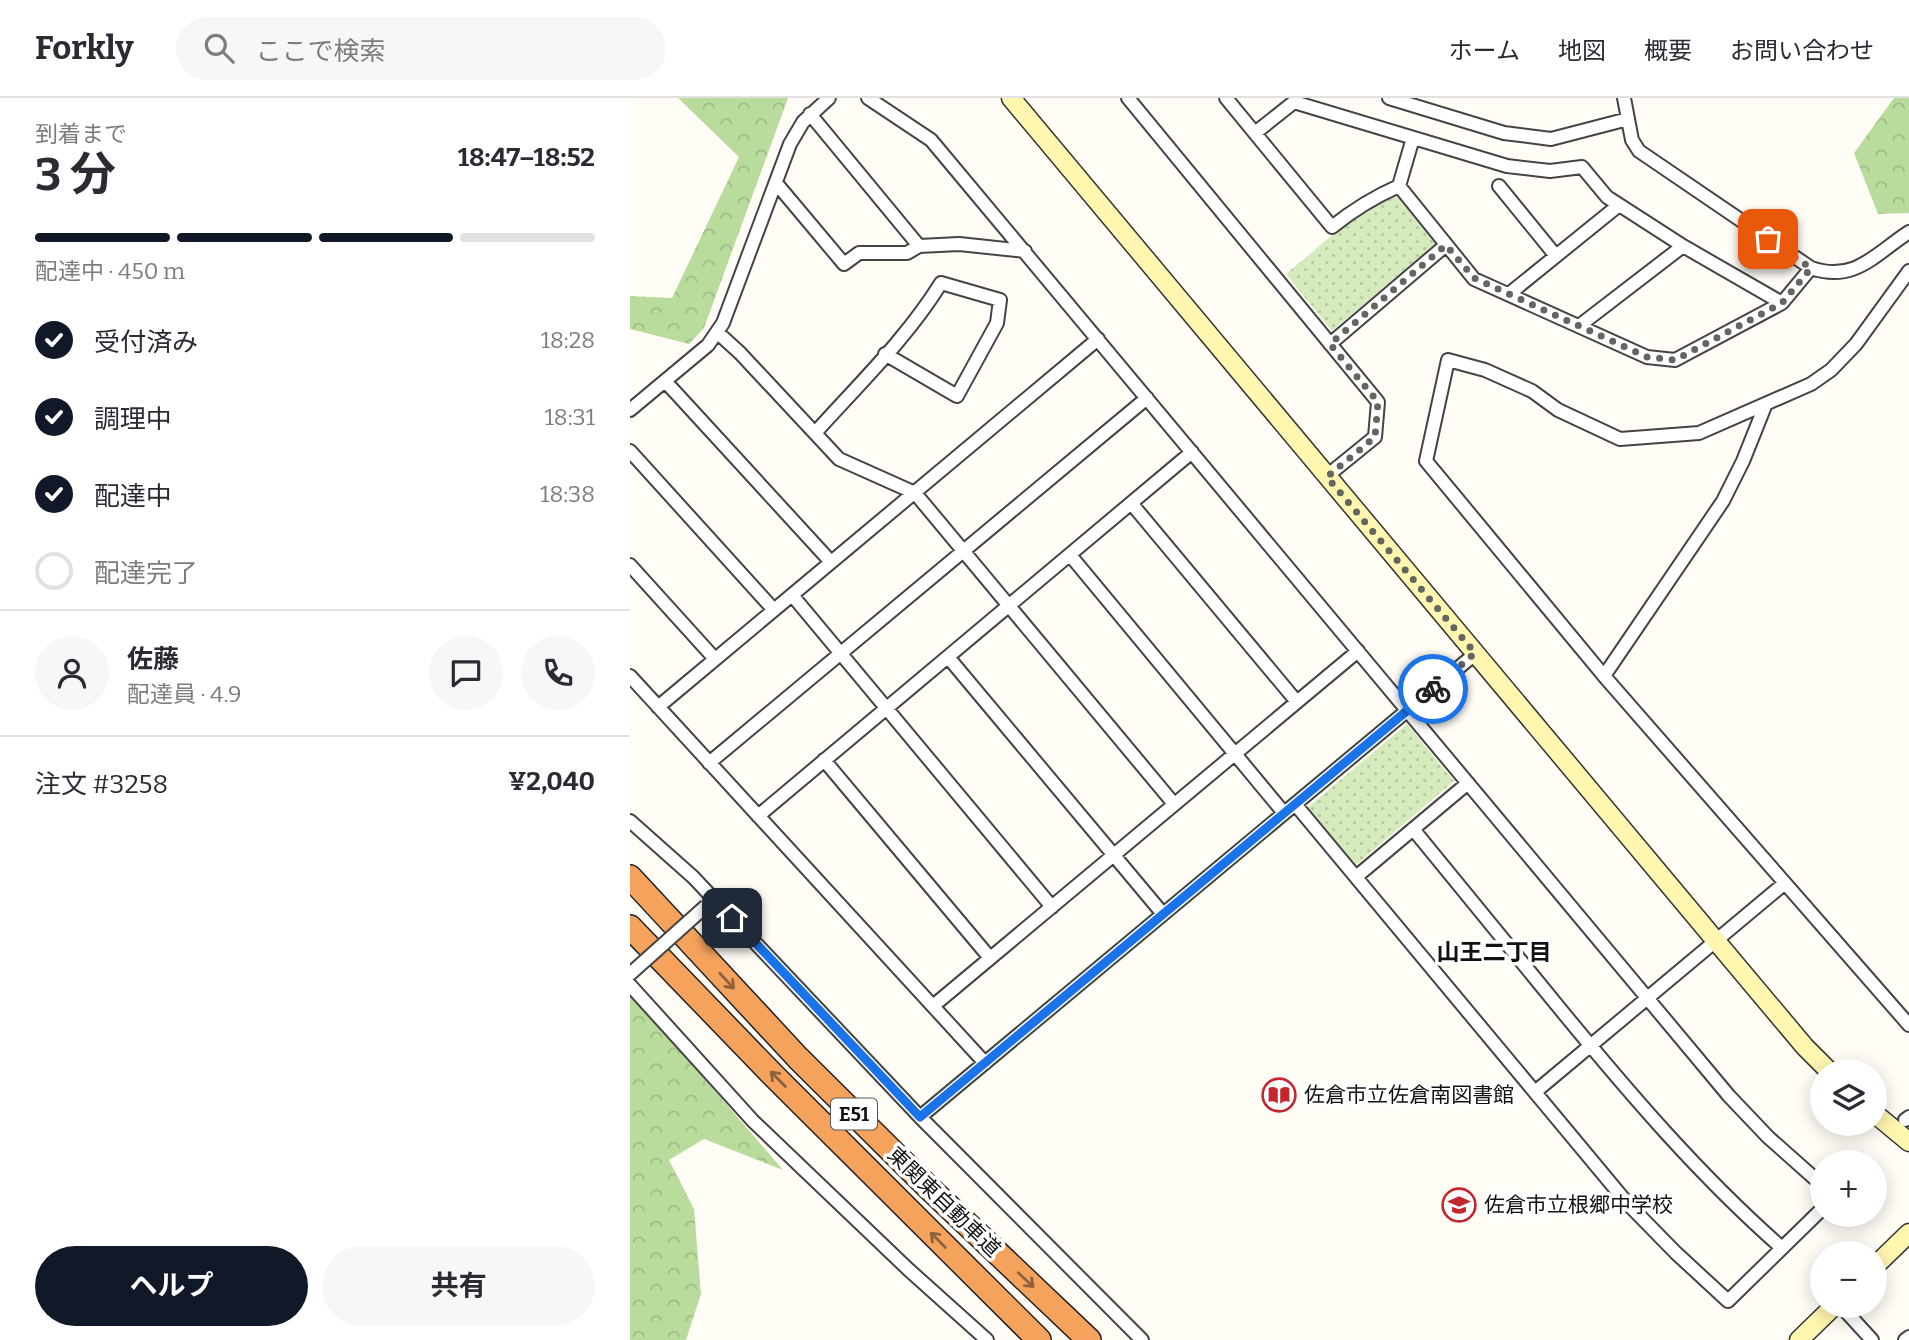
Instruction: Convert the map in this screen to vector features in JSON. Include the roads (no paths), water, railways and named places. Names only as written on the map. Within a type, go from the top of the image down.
[{"type":"highway","name":"東関東自動車道","points":[[630,877],[817,1076],[928,1187],[1089,1340]]},
{"type":"highway","name":"東関東自動車道","points":[[630,927],[753,1055],[1039,1340]]},
{"type":"street","points":[[630,410],[708,345],[723,323],[790,144],[810,114],[829,98]]},
{"type":"street","points":[[868,98],[932,140],[1729,1096],[1768,1137],[1810,1174]]},
{"type":"street","points":[[1011,98],[1817,1059]]},
{"type":"street","points":[[1128,98],[1378,402],[1375,437],[1327,477]]},
{"type":"street","points":[[1226,98],[1332,227],[1355,208],[1399,186],[1413,138]]},
{"type":"street","points":[[1389,98],[1504,133],[1551,139],[1628,119]]},
{"type":"street","points":[[1624,98],[1632,140],[1639,151],[1811,268],[1827,273],[1840,273],[1865,264],[1909,232]]},
{"type":"street","points":[[1255,133],[1294,102],[1507,166],[1550,171],[1582,167],[1607,197],[1683,246],[1782,303]]},
{"type":"street","points":[[810,114],[919,246]]},
{"type":"street","points":[[776,183],[844,264],[859,253],[907,253],[919,246],[959,244],[1025,251]]},
{"type":"street","points":[[1399,186],[1474,278],[1647,357],[1675,360],[1782,303],[1811,268]]},
{"type":"street","points":[[1499,186],[1556,256]]},
{"type":"street","points":[[1509,295],[1619,205]]},
{"type":"street","points":[[1330,344],[1446,245]]},
{"type":"street","points":[[1579,326],[1683,246]]},
{"type":"street","points":[[1909,271],[1856,344],[1831,370],[1811,384],[1765,406],[1749,410],[1699,433],[1620,439],[1558,410],[1532,391],[1485,370],[1448,360],[1426,461],[1604,676],[1909,1025]]},
{"type":"street","points":[[815,433],[926,307],[942,283],[999,300],[998,323],[957,396],[885,354]]},
{"type":"street","points":[[717,332],[839,459],[915,493],[1174,804]]},
{"type":"street","points":[[658,707],[1098,339]]},
{"type":"street","points":[[665,381],[831,562]]},
{"type":"street","points":[[709,763],[1147,398]]},
{"type":"street","points":[[1604,676],[1723,501],[1765,406]]},
{"type":"street","points":[[630,451],[774,610]]},
{"type":"street","points":[[758,816],[1192,452]]},
{"type":"street","points":[[1131,503],[1297,702]]},
{"type":"street","points":[[1070,555],[1284,813]]},
{"type":"street","points":[[630,565],[715,659]]},
{"type":"street","points":[[792,595],[1052,906]]},
{"type":"street","points":[[933,1006],[1358,651]]},
{"type":"street","points":[[920,1117],[1475,653]]},
{"type":"street","points":[[948,657],[1163,914]]},
{"type":"street","points":[[630,676],[985,1063]]},
{"type":"street","points":[[824,760],[990,958]]},
{"type":"street","points":[[1356,877],[1468,783]]},
{"type":"street","points":[[1295,804],[1628,1204],[1676,1254],[1728,1301],[1810,1221]]},
{"type":"street","points":[[630,821],[693,877],[710,903],[1142,1340]]},
{"type":"street","points":[[1413,829],[1590,1045],[1687,1158],[1736,1208],[1782,1248]]},
{"type":"street","points":[[1535,1092],[1785,883]]},
{"type":"street","points":[[630,974],[710,903]]},
{"type":"street","points":[[630,985],[753,1121],[909,1270],[987,1340]]},
{"type":"street","points":[[1887,1124],[1909,1142]]},
{"type":"street","points":[[1887,1254],[1909,1233]]},
{"type":"street","points":[[1799,1340],[1822,1318]]},
{"type":"street","points":[[1851,1318],[1869,1339]]},
{"type":"place","name":"佐倉市立佐倉南図書館","points":[[1279,1095]]},
{"type":"place","name":"佐倉市立根郷中学校","points":[[1459,1205]]},
{"type":"district","name":"山王二丁目","points":[[1494,952]]}]
